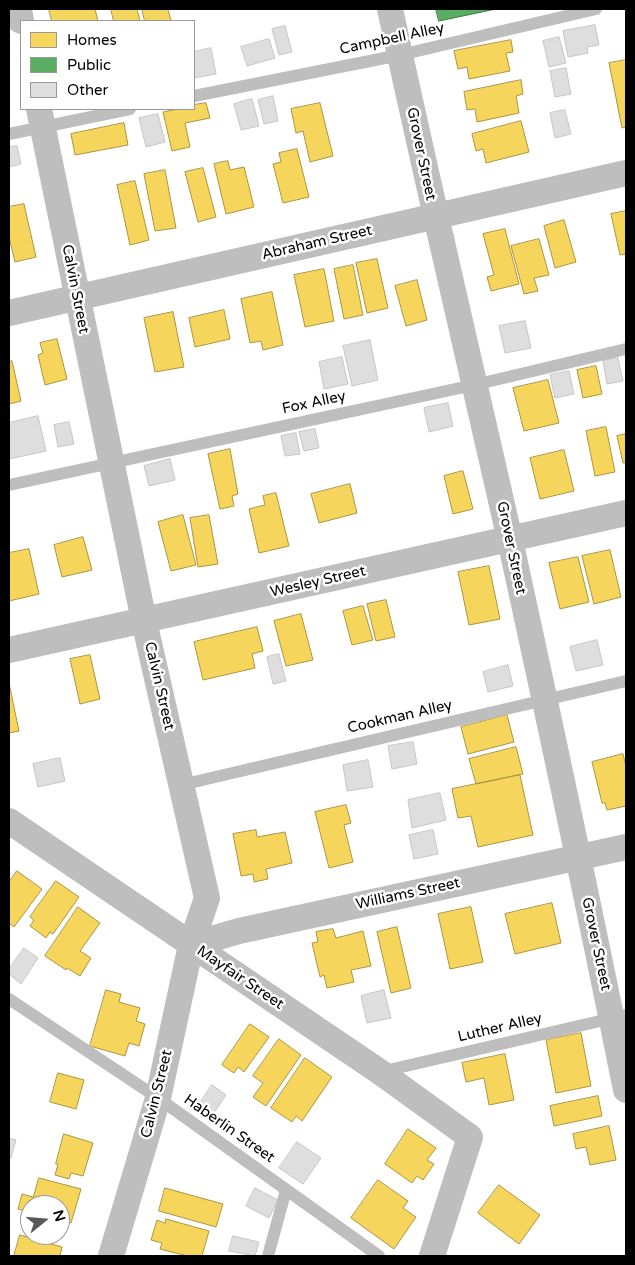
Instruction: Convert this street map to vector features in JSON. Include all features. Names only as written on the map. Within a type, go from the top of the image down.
[{"type":"street","name":"Grover Street","points":[[390,9],[578,857],[619,1017],[626,1090]]},
{"type":"street","name":"Calvin Street","points":[[40,118],[144,621],[207,898],[191,945],[158,1098],[111,1256]]},
{"type":"street","name":"Abraham Street","points":[[9,313],[626,173]]},
{"type":"street","name":"Wesley Street","points":[[9,650],[626,513]]},
{"type":"street","name":"Mayfair Street","points":[[9,821],[380,1072],[470,1137],[432,1256]]},
{"type":"street","name":"Williams Street","points":[[191,945],[240,931],[626,847]]},
{"type":"lane","name":"Campbell Alley","points":[[195,96],[400,55],[596,9]]},
{"type":"lane","points":[[9,134],[40,118],[120,110]]},
{"type":"lane","name":"Fox Alley","points":[[9,485],[474,385],[626,349]]},
{"type":"lane","name":"Cookman Alley","points":[[181,785],[626,681]]},
{"type":"lane","name":"Haberlin Street","points":[[9,999],[158,1098],[379,1256]]},
{"type":"lane","name":"Luther Alley","points":[[380,1072],[619,1017]]},
{"type":"lane","points":[[268,1256],[286,1190]]},
{"type":"building: Homes","points":[[49,9],[95,9],[98,20],[52,20]]},
{"type":"building: Homes","points":[[111,9],[137,9],[140,20],[114,20]]},
{"type":"building: Homes","points":[[142,9],[168,9],[171,20],[145,20]]},
{"type":"building: Homes","points":[[511,40],[513,52],[506,53],[510,71],[469,79],[467,67],[458,69],[454,51]]},
{"type":"building: Homes","points":[[626,60],[626,127],[622,128],[609,63]]},
{"type":"building: Homes","points":[[521,80],[523,94],[516,96],[519,113],[477,122],[475,109],[467,110],[464,92]]},
{"type":"building: Homes","points":[[206,103],[210,118],[185,123],[190,147],[172,151],[163,112],[195,110],[195,105]]},
{"type":"building: Homes","points":[[320,103],[333,156],[310,162],[303,131],[296,133],[291,109]]},
{"type":"building: Homes","points":[[521,121],[529,152],[486,163],[483,149],[476,151],[472,134]]},
{"type":"building: Homes","points":[[124,123],[128,145],[75,155],[71,134]]},
{"type":"building: Homes","points":[[297,149],[309,197],[283,203],[273,164],[281,162],[279,153]]},
{"type":"building: Homes","points":[[228,161],[230,170],[244,167],[254,207],[226,214],[214,164]]},
{"type":"building: Homes","points":[[203,168],[216,217],[198,222],[185,172]]},
{"type":"building: Homes","points":[[165,170],[176,228],[155,231],[144,174]]},
{"type":"building: Homes","points":[[135,181],[149,240],[130,245],[117,185]]},
{"type":"building: Homes","points":[[24,204],[36,257],[15,262],[9,237],[9,207]]},
{"type":"building: Homes","points":[[626,211],[626,254],[620,255],[611,214]]},
{"type":"building: Homes","points":[[564,220],[576,262],[555,268],[544,226]]},
{"type":"building: Homes","points":[[505,229],[519,284],[491,291],[487,277],[494,275],[483,234]]},
{"type":"building: Homes","points":[[539,239],[549,275],[534,278],[538,291],[524,294],[511,246]]},
{"type":"building: Homes","points":[[377,259],[388,308],[367,313],[356,263]]},
{"type":"building: Homes","points":[[353,265],[363,315],[344,319],[334,269]]},
{"type":"building: Homes","points":[[324,269],[334,321],[305,327],[294,275]]},
{"type":"building: Homes","points":[[417,280],[427,320],[406,326],[395,286]]},
{"type":"building: Homes","points":[[272,292],[283,345],[263,350],[261,341],[250,343],[241,299]]},
{"type":"building: Homes","points":[[224,310],[230,339],[195,347],[189,318]]},
{"type":"building: Homes","points":[[173,312],[184,367],[155,372],[144,318]]},
{"type":"building: Homes","points":[[57,339],[67,379],[45,385],[38,355],[43,353],[40,343]]},
{"type":"building: Homes","points":[[12,361],[21,401],[9,404],[9,362]]},
{"type":"building: Homes","points":[[596,366],[602,394],[583,398],[577,370]]},
{"type":"building: Homes","points":[[548,380],[559,423],[524,431],[513,388]]},
{"type":"building: Homes","points":[[606,427],[615,472],[595,476],[586,431]]},
{"type":"building: Homes","points":[[626,434],[626,463],[623,463],[617,436]]},
{"type":"building: Homes","points":[[230,449],[238,494],[232,496],[234,506],[220,509],[208,454]]},
{"type":"building: Homes","points":[[564,450],[574,491],[540,499],[530,458]]},
{"type":"building: Homes","points":[[463,471],[473,509],[453,514],[444,476]]},
{"type":"building: Homes","points":[[350,484],[357,513],[319,523],[311,494]]},
{"type":"building: Homes","points":[[276,493],[289,546],[259,553],[249,509],[265,505],[263,496]]},
{"type":"building: Homes","points":[[183,515],[196,565],[171,571],[158,522]]},
{"type":"building: Homes","points":[[209,515],[218,564],[198,567],[190,518]]},
{"type":"building: Homes","points":[[83,537],[92,570],[62,577],[54,545]]},
{"type":"building: Homes","points":[[29,549],[39,594],[9,601],[9,553]]},
{"type":"building: Homes","points":[[610,550],[621,597],[594,604],[582,556]]},
{"type":"building: Homes","points":[[578,557],[589,602],[560,609],[549,563]]},
{"type":"building: Homes","points":[[489,566],[500,619],[469,625],[458,572]]},
{"type":"building: Homes","points":[[386,600],[395,637],[376,641],[367,604]]},
{"type":"building: Homes","points":[[363,606],[373,640],[352,645],[343,611]]},
{"type":"building: Homes","points":[[301,614],[313,660],[286,666],[274,621]]},
{"type":"building: Homes","points":[[257,627],[263,651],[252,654],[255,668],[203,680],[194,642]]},
{"type":"building: Homes","points":[[90,655],[100,699],[80,704],[70,659]]},
{"type":"building: Homes","points":[[9,683],[19,731],[9,733]]},
{"type":"building: Homes","points":[[507,715],[514,742],[468,754],[461,727]]},
{"type":"building: Homes","points":[[516,747],[523,774],[476,784],[469,759]]},
{"type":"building: Homes","points":[[623,754],[626,766],[626,806],[607,810],[605,803],[602,803],[592,762]]},
{"type":"building: Homes","points":[[520,775],[533,835],[478,847],[471,816],[458,818],[452,789]]},
{"type":"building: Homes","points":[[346,805],[351,823],[344,825],[353,862],[329,868],[315,812]]},
{"type":"building: Homes","points":[[256,830],[257,837],[285,832],[292,863],[266,869],[268,879],[254,882],[253,874],[241,876],[233,834]]},
{"type":"building: Homes","points":[[17,871],[42,889],[14,927],[9,923],[9,882]]},
{"type":"building: Homes","points":[[56,881],[79,897],[53,934],[50,932],[46,938],[30,926],[34,920],[30,917]]},
{"type":"building: Homes","points":[[552,903],[561,943],[515,954],[505,914]]},
{"type":"building: Homes","points":[[78,907],[100,923],[80,951],[91,958],[80,976],[67,968],[66,970],[45,956]]},
{"type":"building: Homes","points":[[471,907],[483,962],[450,969],[438,914]]},
{"type":"building: Homes","points":[[397,927],[411,988],[391,993],[377,932]]},
{"type":"building: Homes","points":[[333,929],[336,938],[363,931],[371,966],[351,970],[354,982],[327,988],[324,975],[320,977],[312,943],[318,942],[316,932]]},
{"type":"building: Homes","points":[[106,990],[121,994],[119,1002],[140,1008],[136,1021],[145,1024],[139,1046],[129,1043],[125,1056],[90,1046]]},
{"type":"building: Homes","points":[[250,1024],[269,1037],[244,1072],[238,1067],[234,1073],[222,1065]]},
{"type":"building: Homes","points":[[581,1033],[591,1086],[556,1093],[546,1040]]},
{"type":"building: Homes","points":[[279,1039],[301,1055],[266,1106],[253,1097],[263,1083],[253,1076]]},
{"type":"building: Homes","points":[[505,1054],[514,1100],[489,1105],[484,1078],[466,1082],[462,1063]]},
{"type":"building: Homes","points":[[305,1058],[332,1077],[302,1121],[296,1116],[292,1122],[271,1108]]},
{"type":"building: Homes","points":[[58,1073],[84,1080],[76,1109],[50,1102]]},
{"type":"building: Homes","points":[[598,1096],[602,1116],[554,1126],[550,1106]]},
{"type":"building: Homes","points":[[609,1126],[616,1160],[590,1165],[586,1147],[576,1149],[573,1134]]},
{"type":"building: Homes","points":[[408,1129],[436,1148],[427,1160],[434,1164],[423,1180],[417,1176],[412,1183],[385,1164]]},
{"type":"building: Homes","points":[[64,1134],[93,1143],[83,1176],[71,1173],[69,1179],[55,1175]]},
{"type":"building: Homes","points":[[39,1178],[81,1189],[71,1223],[70,1195],[34,1195]]},
{"type":"building: Homes","points":[[378,1180],[408,1201],[403,1208],[416,1217],[394,1249],[351,1218]]},
{"type":"building: Homes","points":[[499,1185],[540,1215],[519,1244],[478,1213]]},
{"type":"building: Homes","points":[[165,1188],[223,1204],[216,1227],[159,1211]]},
{"type":"building: Homes","points":[[166,1219],[209,1231],[202,1256],[187,1256],[160,1249],[162,1243],[151,1240],[157,1220],[165,1223]]},
{"type":"building: Homes","points":[[20,1235],[20,1245],[55,1245],[62,1247],[60,1256],[14,1256]]},
{"type":"building: Public","points":[[436,9],[496,9],[439,21]]},
{"type":"building: Other","points":[[595,25],[599,45],[587,47],[588,53],[568,57],[563,31]]},
{"type":"building: Other","points":[[285,26],[292,52],[279,55],[272,29]]},
{"type":"building: Other","points":[[559,37],[566,63],[549,67],[543,41]]},
{"type":"building: Other","points":[[269,39],[275,58],[247,66],[241,47]]},
{"type":"building: Other","points":[[211,48],[216,74],[195,78],[195,52]]},
{"type":"building: Other","points":[[566,68],[571,94],[555,97],[550,71]]},
{"type":"building: Other","points":[[273,96],[278,121],[264,124],[258,100]]},
{"type":"building: Other","points":[[252,99],[259,126],[241,130],[234,104]]},
{"type":"building: Other","points":[[565,110],[571,134],[555,138],[550,113]]},
{"type":"building: Other","points":[[158,114],[165,142],[146,147],[139,118]]},
{"type":"building: Other","points":[[17,146],[21,164],[9,167],[9,147]]},
{"type":"building: Other","points":[[525,321],[531,348],[505,353],[499,326]]},
{"type":"building: Other","points":[[370,340],[378,380],[352,386],[343,346]]},
{"type":"building: Other","points":[[342,357],[348,384],[324,389],[319,362]]},
{"type":"building: Other","points":[[618,358],[623,381],[607,384],[603,361]]},
{"type":"building: Other","points":[[569,371],[574,394],[555,398],[550,375]]},
{"type":"building: Other","points":[[448,403],[453,426],[429,432],[424,408]]},
{"type":"building: Other","points":[[38,416],[46,451],[9,459],[9,423]]},
{"type":"building: Other","points":[[69,422],[74,444],[58,447],[54,425]]},
{"type":"building: Other","points":[[315,429],[319,448],[304,451],[299,432]]},
{"type":"building: Other","points":[[296,433],[300,454],[285,456],[281,436]]},
{"type":"building: Other","points":[[170,459],[175,480],[149,486],[144,466]]},
{"type":"building: Other","points":[[597,640],[603,665],[576,671],[570,647]]},
{"type":"building: Other","points":[[279,654],[286,681],[273,684],[267,657]]},
{"type":"building: Other","points":[[508,665],[513,686],[488,692],[483,672]]},
{"type":"building: Other","points":[[413,742],[417,764],[392,769],[388,746]]},
{"type":"building: Other","points":[[60,758],[65,781],[38,787],[33,764]]},
{"type":"building: Other","points":[[368,760],[373,787],[347,791],[343,765]]},
{"type":"building: Other","points":[[440,793],[446,820],[412,828],[408,800]]},
{"type":"building: Other","points":[[433,830],[438,854],[414,859],[409,835]]},
{"type":"building: Other","points":[[24,948],[38,958],[21,984],[9,974],[9,969]]},
{"type":"building: Other","points":[[384,990],[391,1018],[367,1023],[361,996]]},
{"type":"building: Other","points":[[212,1085],[226,1095],[211,1117],[197,1107]]},
{"type":"building: Other","points":[[9,1138],[16,1140],[11,1158],[9,1158]]},
{"type":"building: Other","points":[[297,1142],[321,1158],[303,1184],[279,1168]]},
{"type":"building: Other","points":[[255,1188],[278,1200],[269,1218],[246,1206]]},
{"type":"building: Other","points":[[233,1236],[259,1242],[255,1256],[229,1251]]}]
